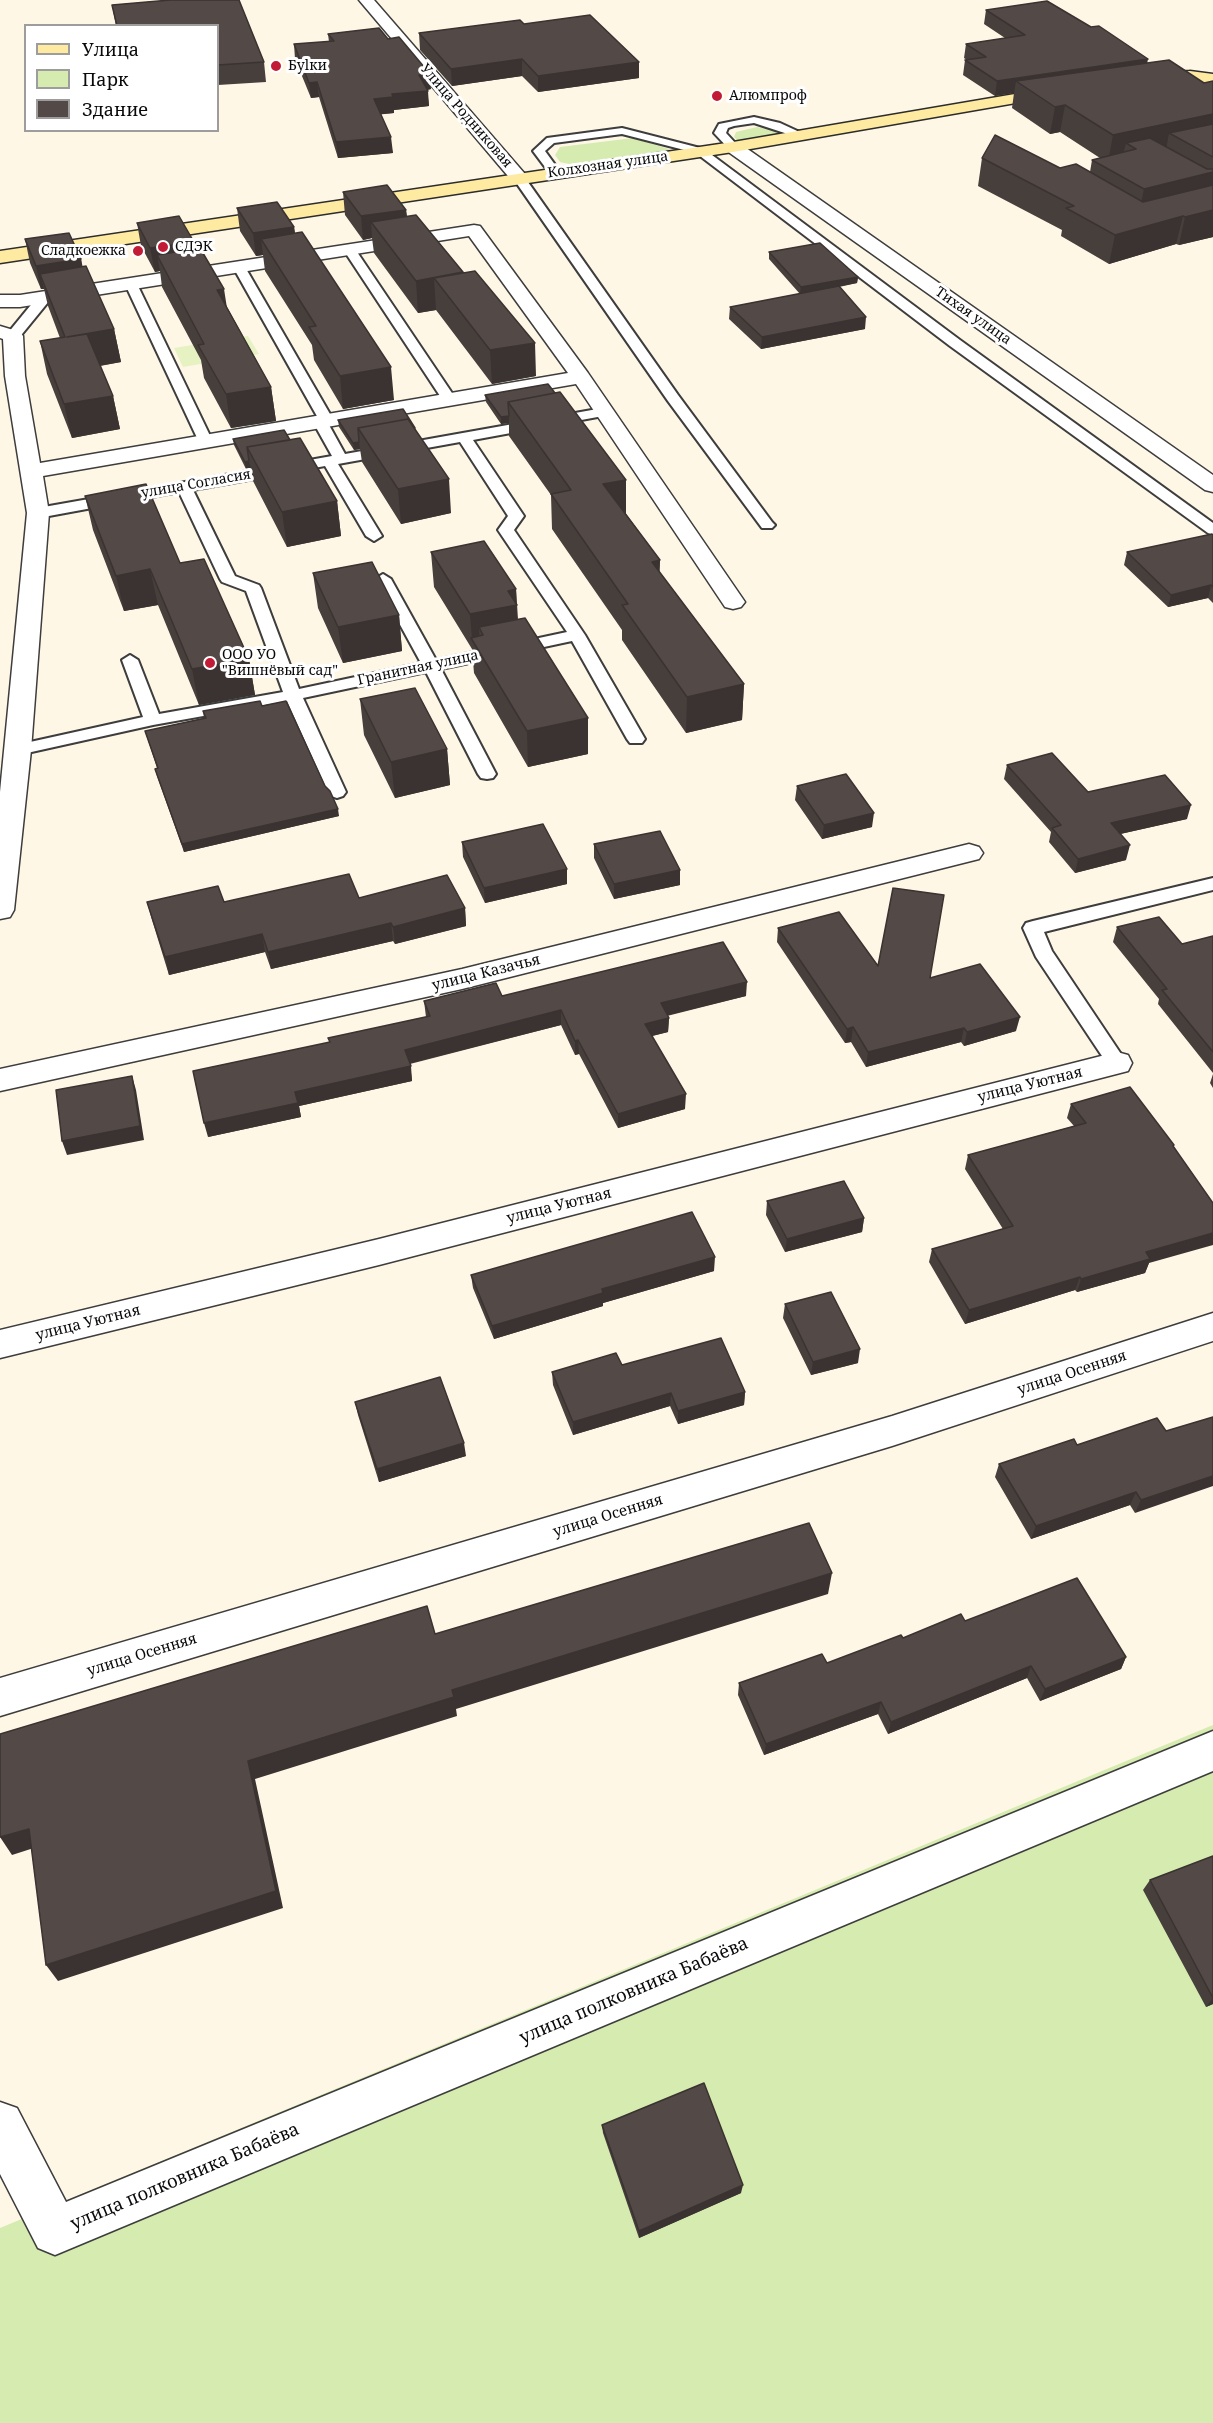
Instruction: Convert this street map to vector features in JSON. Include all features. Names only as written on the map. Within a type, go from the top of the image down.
[{"type":"street","name":"Улица Родниковая","points":[[366,0],[519,178]]},
{"type":"street","points":[[1136,81],[1209,75]]},
{"type":"street","name":"Колхозная улица","points":[[0,257],[733,147],[1073,90]]},
{"type":"street","name":"Тихая улица","points":[[733,147],[1213,485]]},
{"type":"street","points":[[0,301],[21,301],[474,230],[581,377],[733,602]]},
{"type":"street","points":[[0,910],[18,750],[38,513],[6,334]]},
{"type":"street","points":[[31,471],[581,377]]},
{"type":"street","name":"улица Казачья","points":[[0,1080],[462,979],[969,853]]},
{"type":"street","name":"улица Уютная","points":[[0,1344],[379,1252],[1117,1063]]},
{"type":"street","name":"улица Осенняя","points":[[0,1697],[892,1431],[1213,1327]]},
{"type":"street","name":"улица полковника Бабаёва","points":[[0,2125],[56,2231],[1213,1751]]},
{"type":"lane","points":[[733,147],[720,133],[723,126],[732,123],[754,120],[776,125],[800,135]]},
{"type":"lane","points":[[555,173],[539,151],[544,145],[551,140],[591,134],[622,131],[700,152],[955,343],[1213,530]]},
{"type":"lane","points":[[519,178],[673,398],[766,525]]},
{"type":"lane","points":[[349,249],[449,399]]},
{"type":"lane","points":[[239,267],[324,421],[335,460],[374,536]]},
{"type":"lane","points":[[131,284],[206,442]]},
{"type":"lane","points":[[6,334],[44,297]]},
{"type":"lane","name":"улица Согласия","points":[[38,513],[603,412]]},
{"type":"lane","points":[[465,438],[516,516],[506,530],[577,635],[636,740]]},
{"type":"lane","points":[[184,486],[228,579],[254,588],[293,695],[337,792]]},
{"type":"lane","points":[[383,579],[431,664],[487,774]]},
{"type":"lane","name":"Гранитная улица","points":[[18,750],[153,720],[293,695],[431,664],[577,635]]},
{"type":"lane","points":[[130,660],[153,720]]},
{"type":"lane","points":[[1117,1063],[1043,952],[1033,928],[1213,884]]},
{"type":"green space","points":[[757,127],[780,134],[738,141],[734,137],[736,132]]},
{"type":"green space","points":[[633,138],[669,149],[668,152],[578,166],[560,162],[555,155],[560,147]]},
{"type":"green space","points":[[248,336],[259,354],[183,367],[174,348]]},
{"type":"green space","points":[[1213,1725],[1213,2423],[0,2423],[0,2228]]},
{"type":"building","points":[[170,0],[239,0],[264,62],[219,65],[219,24],[117,24],[112,5]]},
{"type":"building","points":[[1047,1],[1091,27],[1099,26],[1148,59],[997,81],[965,60],[986,57],[966,44],[1025,35],[986,10]]},
{"type":"building","points":[[590,15],[639,62],[538,76],[522,59],[451,69],[419,33],[520,20],[524,24]]},
{"type":"building","points":[[379,28],[388,39],[399,37],[430,74],[419,75],[428,91],[392,94],[393,97],[374,99],[391,137],[336,142],[317,82],[309,83],[294,44],[334,41],[328,34]]},
{"type":"building","points":[[1169,60],[1204,83],[1213,81],[1213,114],[1113,135],[1065,105],[1055,107],[1016,81]]},
{"type":"building","points":[[1213,124],[1213,157],[1169,133]]},
{"type":"building","points":[[995,135],[1060,168],[1076,164],[1143,202],[1213,185],[1213,210],[1115,235],[1066,208],[1074,206],[982,158]]},
{"type":"building","points":[[1150,138],[1207,169],[1213,169],[1213,172],[1144,189],[1092,160],[1136,149],[1126,143]]},
{"type":"building","points":[[387,185],[406,210],[361,216],[343,192]]},
{"type":"building","points":[[277,202],[294,227],[253,233],[237,208]]},
{"type":"building","points":[[416,215],[463,272],[416,281],[371,222]]},
{"type":"building","points":[[179,216],[194,242],[150,248],[137,223]]},
{"type":"building","points":[[302,232],[391,367],[340,376],[309,327],[316,326],[261,239]]},
{"type":"building","points":[[69,233],[81,259],[36,266],[25,239]]},
{"type":"building","points":[[820,243],[858,277],[801,287],[769,252]]},
{"type":"building","points":[[200,248],[224,289],[217,290],[271,387],[226,394],[198,345],[204,344],[157,255]]},
{"type":"building","points":[[86,266],[114,329],[67,337],[87,334],[113,396],[64,404],[40,341],[65,337],[40,274]]},
{"type":"building","points":[[475,271],[535,343],[490,350],[434,278]]},
{"type":"building","points":[[839,286],[866,317],[762,337],[730,307]]},
{"type":"building","points":[[548,384],[555,393],[508,402],[509,416],[501,417],[485,395]]},
{"type":"building","points":[[560,392],[626,480],[603,484],[660,560],[652,562],[744,684],[687,697],[622,605],[628,604],[551,494],[571,490],[508,402]]},
{"type":"building","points":[[403,409],[415,428],[408,419],[358,428],[359,442],[353,443],[338,420]]},
{"type":"building","points":[[408,419],[449,479],[398,489],[358,428]]},
{"type":"building","points":[[284,430],[290,440],[247,447],[249,461],[245,462],[233,439]]},
{"type":"building","points":[[300,438],[337,501],[282,512],[247,447]]},
{"type":"building","points":[[146,484],[180,563],[204,559],[249,659],[192,669],[150,569],[116,576],[85,496]]},
{"type":"building","points":[[1212,534],[1213,587],[1211,585],[1171,595],[1127,552]]},
{"type":"building","points":[[484,541],[516,589],[508,591],[517,605],[470,614],[431,552]]},
{"type":"building","points":[[372,562],[399,615],[338,627],[313,573]]},
{"type":"building","points":[[525,618],[588,718],[527,731],[471,638],[483,635],[479,627]]},
{"type":"building","points":[[415,688],[447,749],[391,762],[360,699]]},
{"type":"building","points":[[260,701],[262,706],[286,701],[338,809],[182,844],[155,769],[158,768],[145,731],[206,718],[203,711]]},
{"type":"building","points":[[1052,753],[1088,792],[1165,775],[1191,805],[1111,823],[1130,845],[1078,859],[1052,828],[1061,825],[1007,765]]},
{"type":"building","points":[[846,774],[874,813],[824,825],[797,786]]},
{"type":"building","points":[[543,824],[567,869],[484,888],[462,842]]},
{"type":"building","points":[[660,831],[680,870],[614,884],[594,844]]},
{"type":"building","points":[[349,874],[359,898],[447,875],[465,908],[393,927],[391,923],[268,952],[262,934],[165,957],[147,902],[218,886],[224,902]]},
{"type":"building","points":[[893,888],[944,895],[930,978],[980,964],[1020,1017],[967,1032],[964,1028],[868,1052],[853,1027],[847,1029],[778,928],[839,912],[878,966]]},
{"type":"building","points":[[1159,917],[1182,944],[1213,936],[1213,1052],[1162,990],[1167,989],[1117,927]]},
{"type":"building","points":[[723,942],[747,982],[661,1003],[669,1018],[645,1024],[686,1094],[618,1114],[578,1040],[575,1041],[561,1010],[405,1050],[411,1066],[295,1092],[298,1103],[204,1123],[193,1071],[330,1042],[328,1038],[430,1016],[424,1001],[496,983],[502,996]]},
{"type":"building","points":[[132,1076],[140,1126],[62,1141],[56,1090]]},
{"type":"building","points":[[1130,1087],[1174,1145],[1213,1203],[1213,1233],[1146,1252],[1150,1259],[969,1310],[932,1249],[1013,1226],[968,1155],[1086,1123],[1071,1104]]},
{"type":"building","points":[[844,1181],[864,1218],[787,1239],[767,1201]]},
{"type":"building","points":[[692,1212],[715,1257],[602,1289],[603,1293],[492,1326],[471,1275]]},
{"type":"building","points":[[831,1292],[860,1349],[813,1362],[785,1304]]},
{"type":"building","points":[[721,1338],[745,1392],[678,1411],[671,1393],[573,1422],[552,1372],[616,1353],[622,1365]]},
{"type":"building","points":[[440,1377],[464,1443],[377,1469],[355,1402]]},
{"type":"building","points":[[1213,1417],[1213,1476],[1141,1500],[1136,1492],[1036,1526],[999,1464],[1074,1439],[1077,1445],[1157,1418],[1166,1431]]},
{"type":"building","points":[[809,1523],[832,1573],[452,1690],[454,1697],[248,1761],[276,1891],[46,1965],[29,1829],[0,1837],[0,1734],[427,1606],[435,1634]]},
{"type":"building","points":[[1077,1578],[1126,1657],[1045,1689],[1031,1666],[891,1722],[881,1702],[766,1744],[739,1683],[822,1654],[827,1663],[901,1635],[903,1638],[961,1614],[965,1621]]},
{"type":"building","points":[[1213,1856],[1213,1998],[1150,1880]]},
{"type":"building","points":[[704,2083],[743,2185],[639,2231],[602,2125]]},
{"type":"place","name":"Буlки","points":[[276,66]]},
{"type":"place","name":"Алюмпроф","points":[[717,96]]},
{"type":"place","name":"СДЭК","points":[[163,247]]},
{"type":"place","name":"Сладкоежка","points":[[138,251]]},
{"type":"place","name":"ООО УО \"Вишнёвый сад\"","points":[[210,663]]}]
